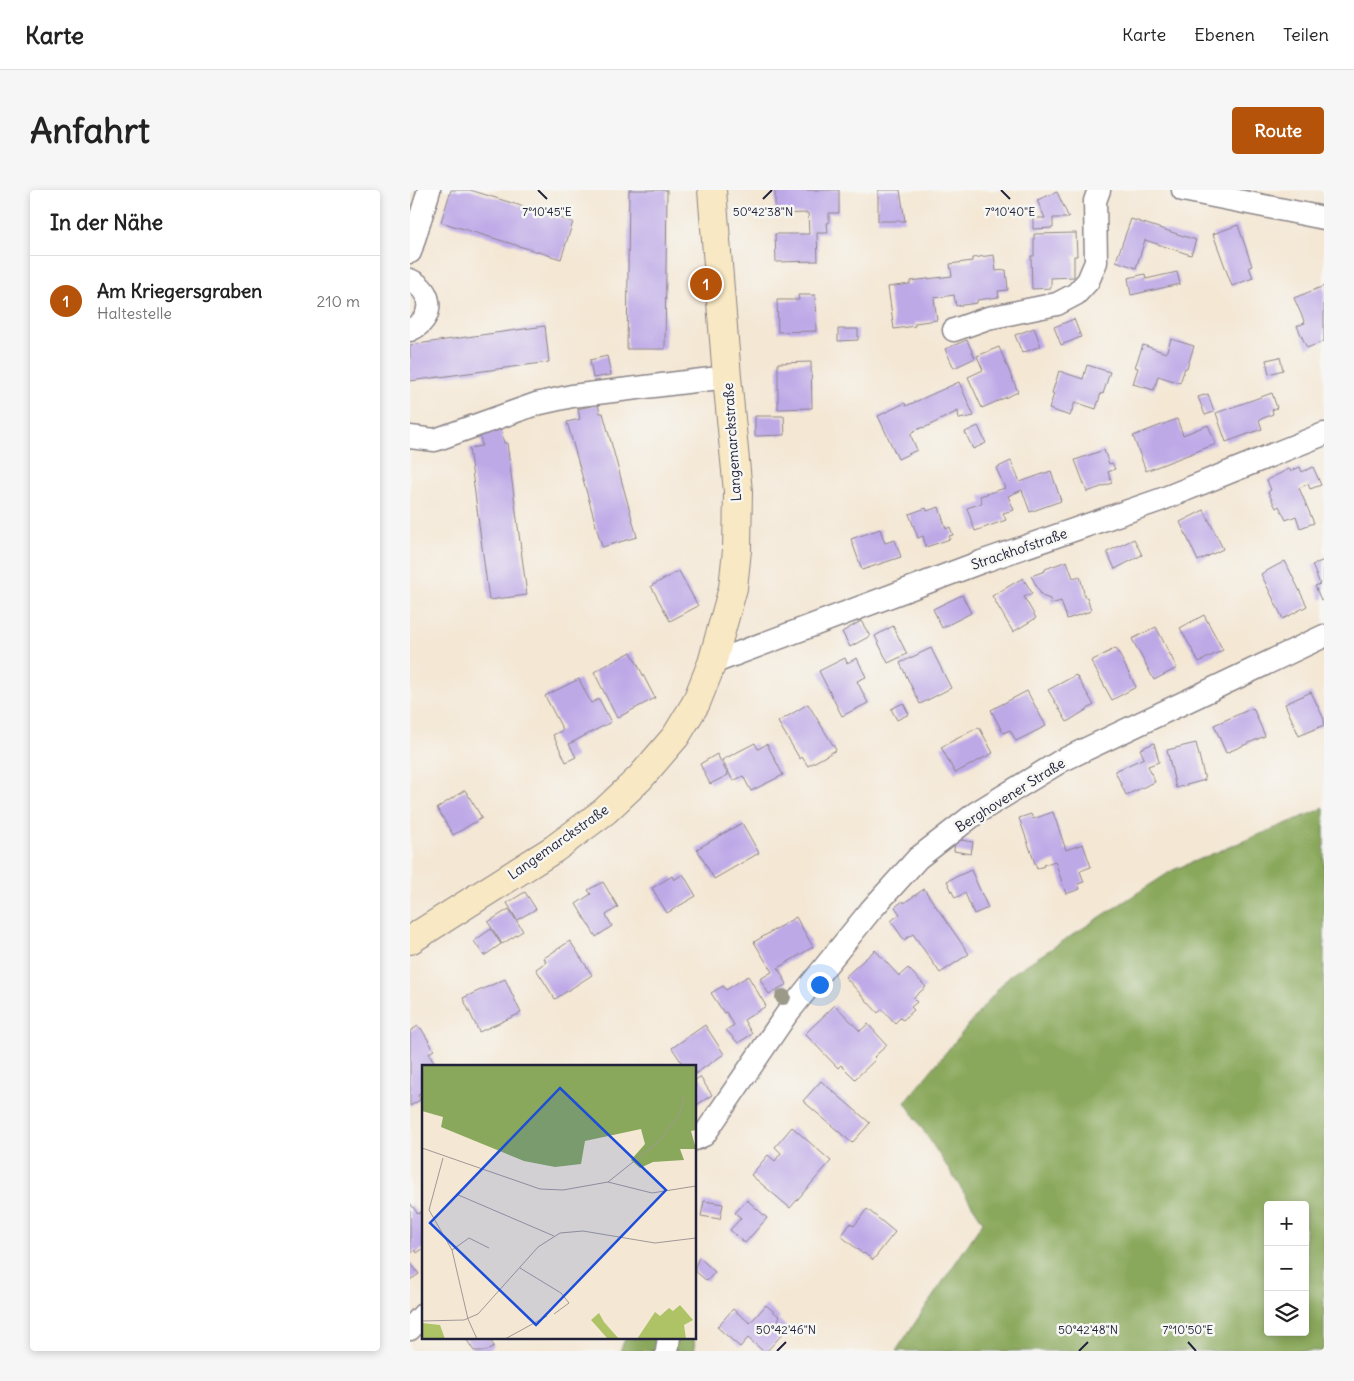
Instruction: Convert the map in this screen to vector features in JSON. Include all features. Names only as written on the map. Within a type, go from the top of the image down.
[{"type":"main road","name":"Langemarckstraße","points":[[410,940],[554,849],[605,811],[640,778],[676,736],[696,703],[712,662],[733,588],[738,492],[712,190]]},
{"type":"street","points":[[410,252],[429,190]]},
{"type":"street","points":[[954,330],[988,318],[1057,304],[1076,294],[1088,281],[1096,262],[1095,201],[1099,190]]},
{"type":"street","points":[[1183,190],[1324,218]]},
{"type":"street","points":[[410,280],[424,290],[429,306],[423,322],[410,330]]},
{"type":"street","points":[[410,437],[435,440],[536,404],[572,396],[727,376]]},
{"type":"street","name":"Strackhofstraße","points":[[712,662],[981,562],[1160,500],[1324,434]]},
{"type":"street","name":"Berghovener Straße","points":[[696,1151],[699,1137],[786,1015],[870,911],[918,858],[976,813],[1061,761],[1324,636]]},
{"type":"street","points":[[410,1329],[422,1316]]},
{"type":"street","points":[[667,1351],[669,1338]]},
{"type":"green space","points":[[1324,808],[1324,1351],[896,1351],[983,1222],[905,1102],[1009,976],[1173,870]]},
{"type":"green space","points":[[694,1338],[695,1351],[620,1351],[625,1339]]},
{"type":"building","points":[[451,190],[470,190],[573,222],[561,259],[441,222]]},
{"type":"building","points":[[629,190],[667,190],[665,349],[627,349]]},
{"type":"building","points":[[775,190],[839,190],[839,213],[829,213],[828,233],[817,233],[818,261],[776,262],[775,234],[809,234],[808,213],[775,214]]},
{"type":"building","points":[[878,190],[900,190],[905,221],[878,221]]},
{"type":"building","points":[[1057,192],[1069,218],[1053,218],[1053,228],[1033,229],[1033,218],[1045,218],[1037,200]]},
{"type":"building","points":[[1131,219],[1196,240],[1191,255],[1145,240],[1136,268],[1116,261]]},
{"type":"building","points":[[1238,225],[1252,266],[1249,267],[1253,278],[1232,286],[1213,234]]},
{"type":"building","points":[[1076,233],[1077,256],[1074,256],[1074,277],[1051,278],[1051,288],[1032,289],[1031,256],[1034,256],[1034,234]]},
{"type":"building","points":[[994,255],[996,271],[1006,270],[1008,290],[998,291],[999,297],[977,300],[977,303],[956,306],[954,295],[934,298],[937,320],[915,323],[915,326],[894,329],[888,287],[910,284],[910,281],[952,276],[950,264]]},
{"type":"building","points":[[1177,272],[1180,284],[1131,295],[1128,278],[1145,274],[1146,279]]},
{"type":"building","points":[[1324,286],[1324,341],[1307,348],[1297,326],[1305,323],[1294,298]]},
{"type":"building","points":[[798,295],[815,295],[816,331],[778,332],[777,300],[799,300]]},
{"type":"building","points":[[1074,319],[1081,337],[1061,345],[1054,327]]},
{"type":"building","points":[[545,326],[549,362],[410,381],[410,345]]},
{"type":"building","points":[[1034,328],[1041,346],[1022,353],[1015,335]]},
{"type":"building","points":[[838,329],[858,329],[858,340],[838,341]]},
{"type":"building","points":[[1171,339],[1194,346],[1180,383],[1158,376],[1154,390],[1133,384],[1138,368],[1135,367],[1143,345],[1166,353]]},
{"type":"building","points":[[967,340],[975,358],[954,368],[945,349]]},
{"type":"building","points":[[999,347],[1018,392],[982,408],[968,377],[983,370],[977,356]]},
{"type":"building","points":[[607,356],[611,375],[593,378],[590,360]]},
{"type":"building","points":[[1280,357],[1283,370],[1269,374],[1266,360]]},
{"type":"building","points":[[811,362],[812,408],[778,409],[778,363]]},
{"type":"building","points":[[1087,365],[1110,372],[1096,409],[1075,402],[1070,416],[1049,409],[1059,371],[1083,379]]},
{"type":"building","points":[[959,382],[974,416],[959,419],[958,411],[912,432],[911,436],[917,450],[898,459],[878,416],[905,403],[906,406]]},
{"type":"building","points":[[1272,393],[1277,408],[1272,410],[1273,414],[1259,420],[1262,429],[1226,442],[1216,413]]},
{"type":"building","points":[[1208,394],[1214,412],[1205,415],[1198,397]]},
{"type":"building","points":[[598,404],[600,413],[603,413],[637,537],[602,547],[567,422],[580,419],[578,409]]},
{"type":"building","points":[[755,416],[784,416],[785,435],[755,436]]},
{"type":"building","points":[[1177,419],[1183,435],[1208,425],[1216,444],[1146,471],[1133,436]]},
{"type":"building","points":[[978,426],[986,443],[973,449],[965,432]]},
{"type":"building","points":[[500,427],[504,443],[507,443],[527,595],[489,600],[469,448],[482,446],[480,435]]},
{"type":"building","points":[[1104,450],[1109,464],[1112,463],[1115,469],[1108,472],[1112,483],[1087,492],[1075,460]]},
{"type":"building","points":[[1011,461],[1020,482],[1051,471],[1061,501],[1030,512],[1022,490],[1008,496],[1014,510],[1003,513],[1006,520],[975,531],[967,508],[982,503],[980,496],[1005,488],[996,468]]},
{"type":"building","points":[[1300,467],[1302,472],[1313,467],[1321,485],[1310,489],[1308,484],[1299,488],[1314,523],[1300,528],[1296,516],[1286,520],[1279,506],[1276,508],[1268,492],[1271,490],[1267,480],[1289,469],[1291,471]]},
{"type":"building","points":[[939,507],[946,529],[950,527],[953,535],[949,536],[950,539],[926,547],[923,536],[918,538],[909,514],[926,508],[927,511]]},
{"type":"building","points":[[1204,510],[1223,549],[1198,561],[1180,522]]},
{"type":"building","points":[[880,529],[885,543],[895,540],[901,557],[862,570],[851,539]]},
{"type":"building","points":[[1134,539],[1142,555],[1115,569],[1107,552]]},
{"type":"building","points":[[1324,560],[1324,598],[1321,600],[1315,586],[1320,584],[1312,565]]},
{"type":"building","points":[[1067,561],[1073,578],[1080,576],[1085,598],[1087,597],[1091,611],[1067,619],[1061,601],[1051,604],[1050,599],[1042,596],[1031,576]]},
{"type":"building","points":[[1285,561],[1307,606],[1283,619],[1261,574]]},
{"type":"building","points":[[679,571],[698,606],[670,621],[651,586]]},
{"type":"building","points":[[1023,578],[1032,593],[1024,597],[1036,618],[1013,632],[992,596]]},
{"type":"building","points":[[962,595],[971,613],[942,628],[933,609]]},
{"type":"building","points":[[1204,615],[1223,650],[1199,662],[1180,628]]},
{"type":"building","points":[[861,621],[870,636],[850,647],[842,632]]},
{"type":"building","points":[[893,626],[907,654],[888,663],[875,636]]},
{"type":"building","points":[[1156,627],[1177,668],[1154,680],[1132,639]]},
{"type":"building","points":[[931,648],[951,688],[920,704],[900,663]]},
{"type":"building","points":[[1116,648],[1136,687],[1112,700],[1091,661]]},
{"type":"building","points":[[631,652],[655,698],[617,718],[594,672]]},
{"type":"building","points":[[845,658],[847,663],[857,658],[866,677],[857,681],[868,703],[842,716],[819,671]]},
{"type":"building","points":[[1076,675],[1094,705],[1067,722],[1048,690]]},
{"type":"building","points":[[579,679],[591,703],[599,699],[611,722],[569,744],[576,757],[566,762],[553,735],[563,730],[545,696]]},
{"type":"building","points":[[1027,691],[1046,726],[1016,741],[1010,730],[1003,733],[991,710]]},
{"type":"building","points":[[1311,692],[1324,719],[1324,725],[1299,736],[1285,704]]},
{"type":"building","points":[[903,703],[909,714],[897,720],[891,709]]},
{"type":"building","points":[[808,704],[836,750],[808,766],[802,757],[800,759],[778,722]]},
{"type":"building","points":[[1253,708],[1265,736],[1226,753],[1214,725]]},
{"type":"building","points":[[979,727],[993,753],[955,773],[941,747]]},
{"type":"building","points":[[755,743],[758,749],[767,744],[783,775],[751,791],[743,776],[733,781],[722,760]]},
{"type":"building","points":[[1154,743],[1159,762],[1148,766],[1155,782],[1126,795],[1115,771],[1144,758],[1140,749]]},
{"type":"building","points":[[1196,743],[1205,780],[1176,788],[1167,750]]},
{"type":"building","points":[[717,754],[728,775],[710,784],[700,764]]},
{"type":"building","points":[[465,790],[482,818],[453,835],[437,808]]},
{"type":"building","points":[[1053,812],[1066,850],[1083,844],[1091,867],[1080,871],[1084,882],[1078,884],[1080,889],[1066,894],[1055,861],[1037,869],[1019,818],[1031,814],[1033,819]]},
{"type":"building","points":[[742,823],[759,853],[714,879],[697,849]]},
{"type":"building","points":[[955,839],[973,842],[971,854],[954,851]]},
{"type":"building","points":[[971,870],[988,908],[974,914],[965,893],[955,898],[947,881]]},
{"type":"building","points":[[683,874],[696,896],[667,913],[652,888],[672,876],[674,880]]},
{"type":"building","points":[[603,882],[618,907],[606,915],[612,926],[596,937],[576,904],[591,894],[588,890]]},
{"type":"building","points":[[924,889],[969,954],[940,973],[913,934],[904,940],[891,921],[900,914],[895,907]]},
{"type":"building","points":[[525,892],[536,909],[517,920],[507,903]]},
{"type":"building","points":[[509,909],[523,931],[502,944],[488,922]]},
{"type":"building","points":[[796,917],[813,947],[778,968],[787,984],[769,994],[760,979],[772,972],[754,942]]},
{"type":"building","points":[[491,929],[501,944],[484,956],[474,941]]},
{"type":"building","points":[[570,941],[592,975],[555,999],[536,969],[546,962],[544,958]]},
{"type":"building","points":[[875,950],[899,976],[908,968],[926,987],[913,998],[917,1002],[911,1007],[914,1010],[903,1020],[900,1018],[895,1023],[882,1009],[878,1013],[845,977]]},
{"type":"building","points":[[748,976],[766,1006],[744,1020],[752,1034],[738,1043],[726,1030],[734,1025],[711,993],[723,986],[726,990]]},
{"type":"building","points":[[505,979],[521,1013],[479,1032],[463,998]]},
{"type":"building","points":[[835,1005],[860,1031],[868,1024],[887,1045],[874,1057],[876,1059],[855,1079],[841,1065],[838,1068],[805,1034]]},
{"type":"building","points":[[705,1025],[724,1054],[696,1073],[696,1065],[683,1065],[672,1048]]},
{"type":"building","points":[[418,1026],[421,1028],[434,1050],[429,1053],[435,1065],[422,1065],[422,1093],[418,1095],[420,1100],[410,1106],[410,1031]]},
{"type":"building","points":[[700,1077],[712,1095],[696,1105],[696,1079]]},
{"type":"building","points":[[821,1081],[870,1123],[852,1143],[803,1101]]},
{"type":"building","points":[[792,1127],[831,1161],[790,1208],[751,1175],[768,1155],[775,1161],[781,1153],[775,1147]]},
{"type":"building","points":[[747,1200],[767,1218],[745,1243],[730,1230],[741,1218],[735,1213]]},
{"type":"building","points":[[704,1201],[723,1204],[720,1219],[701,1216]]},
{"type":"building","points":[[410,1203],[418,1214],[422,1211],[422,1249],[417,1253],[415,1250],[410,1254]]},
{"type":"building","points":[[867,1209],[895,1232],[873,1260],[841,1236],[851,1223],[854,1226]]},
{"type":"building","points":[[699,1257],[715,1272],[707,1281],[696,1272]]},
{"type":"building","points":[[410,1262],[419,1274],[410,1280]]},
{"type":"building","points":[[766,1305],[780,1317],[778,1319],[788,1328],[767,1351],[763,1351],[748,1338],[740,1347],[717,1327],[733,1309],[750,1323]]},
{"type":"building","points":[[466,1338],[489,1338],[494,1346],[487,1351],[474,1351]]},
{"type":"place","name":"Am Kriegersgraben","points":[[706,284]]}]
